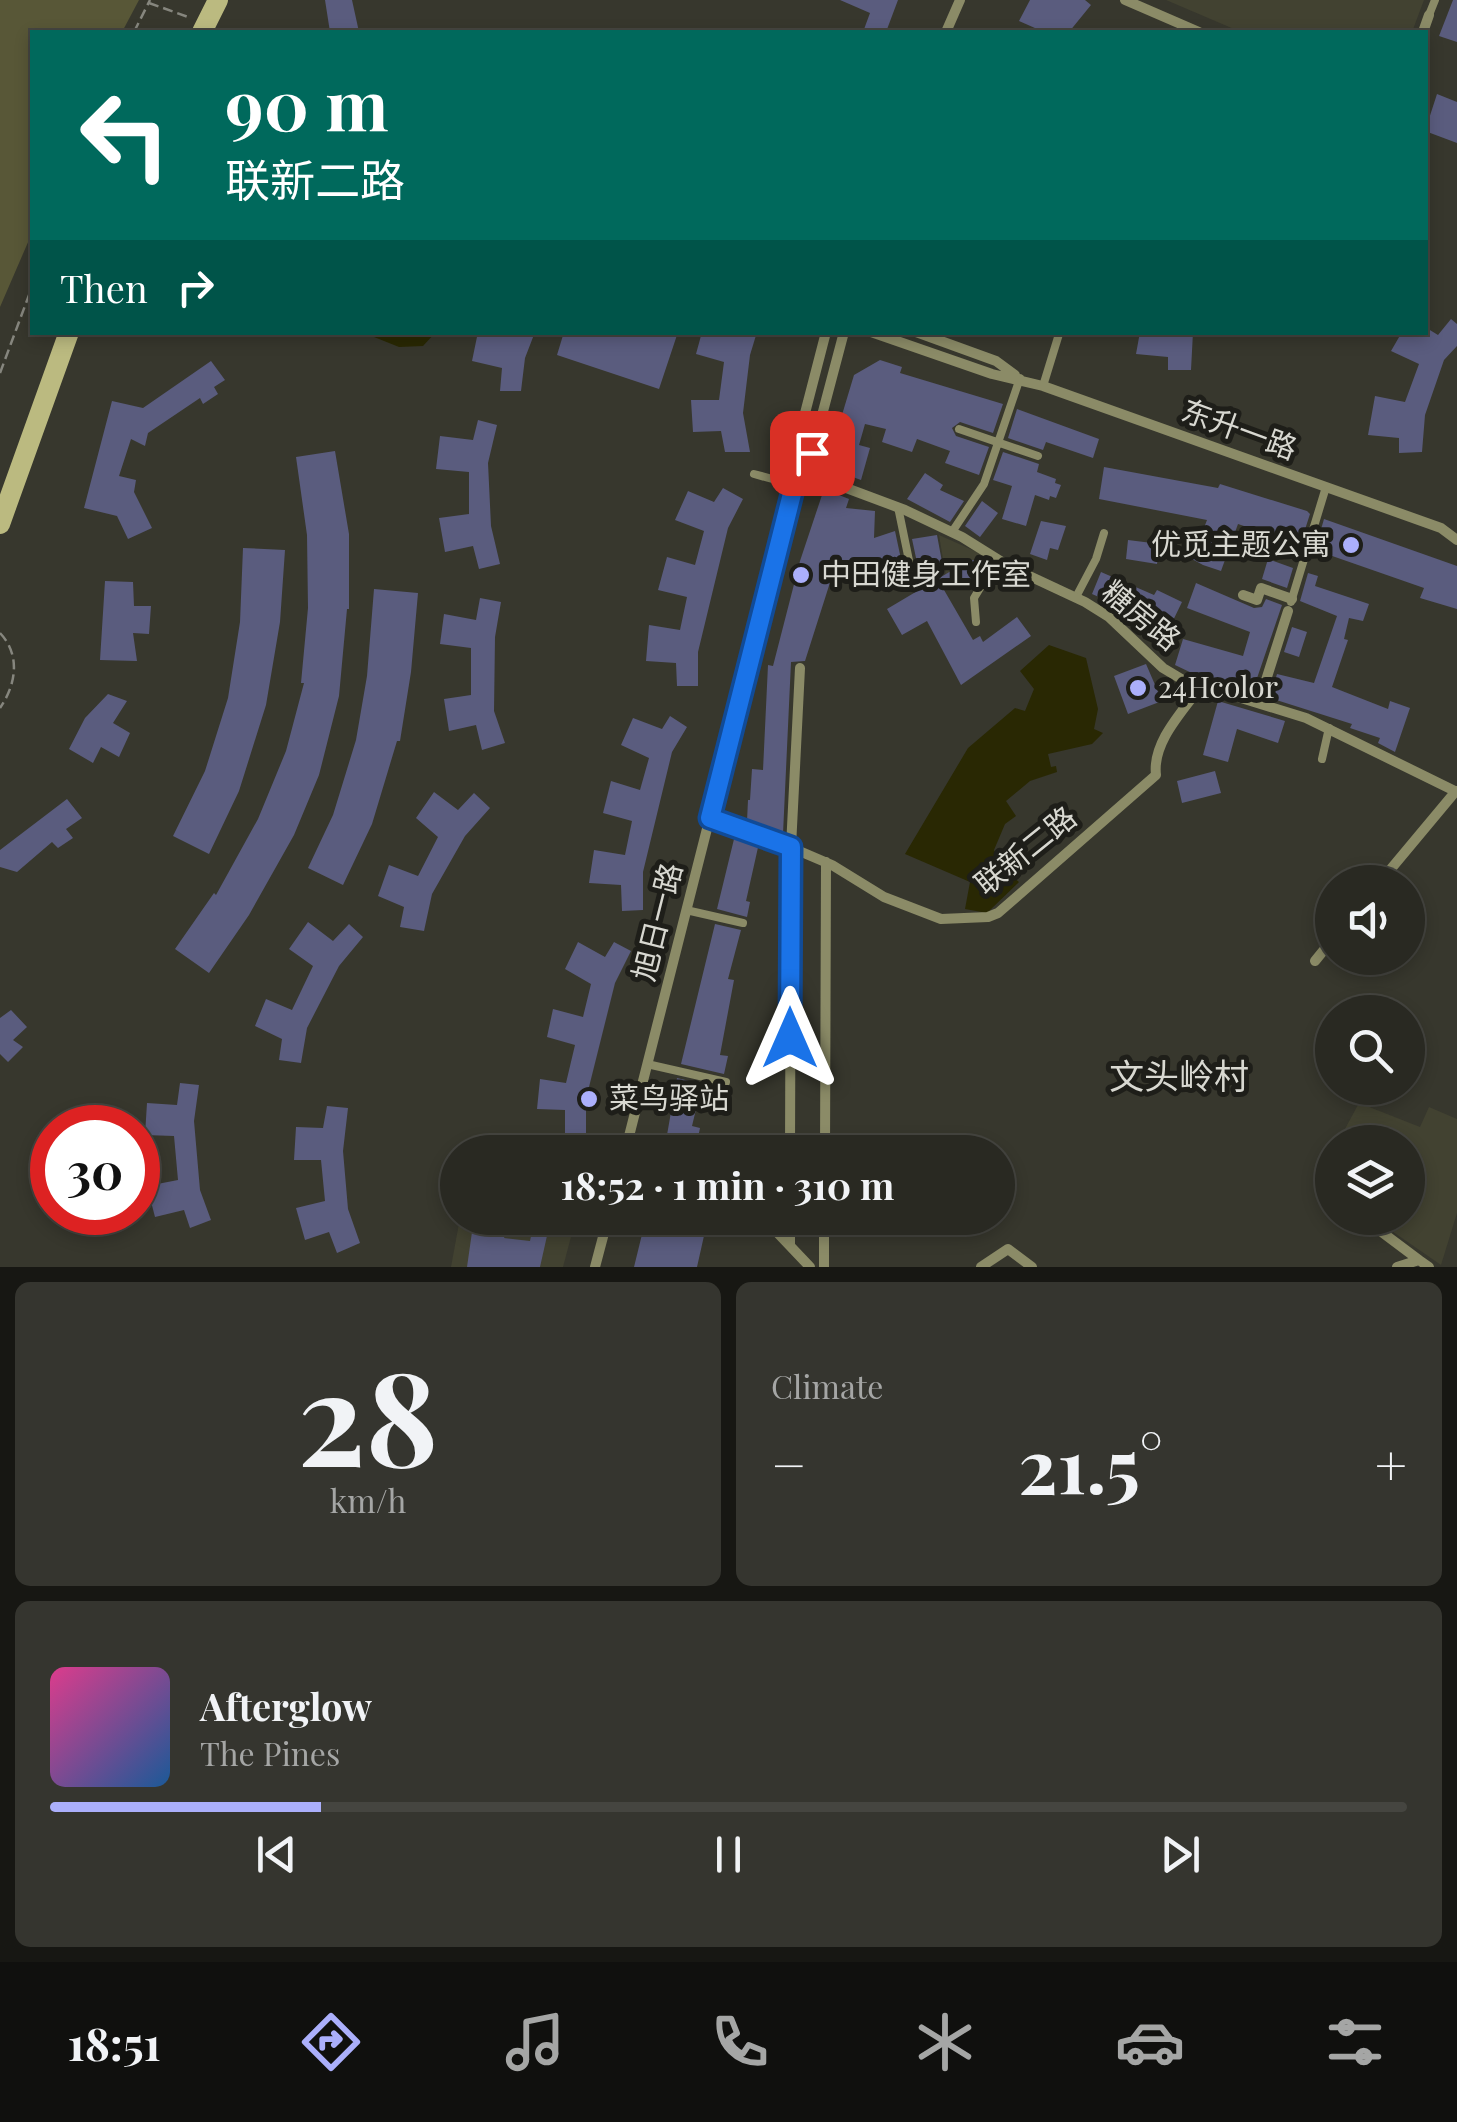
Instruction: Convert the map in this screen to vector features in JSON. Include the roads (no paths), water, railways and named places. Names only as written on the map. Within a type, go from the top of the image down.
[{"type":"main road","points":[[204,28],[218,0]]},
{"type":"main road","points":[[0,524],[68,335]]},
{"type":"street","points":[[947,30],[960,0]]},
{"type":"street","points":[[1125,0],[1193,30]]},
{"type":"street","points":[[1423,30],[1430,15]]},
{"type":"street","name":"旭日一路","points":[[629,1135],[798,470],[796,448],[825,335]]},
{"type":"street","name":"旭日一路","points":[[798,470],[812,453],[843,335]]},
{"type":"street","name":"东升一路","points":[[880,335],[992,374],[1043,386],[1441,528],[1457,540]]},
{"type":"street","name":"东升一路","points":[[924,335],[996,361],[1020,378]]},
{"type":"street","name":"糖房路","points":[[798,470],[898,507],[952,532],[996,560],[1076,597],[1109,617],[1163,668],[1201,686],[1259,702],[1328,728],[1456,792]]},
{"type":"street","name":"东升一路","points":[[1441,528],[1457,528]]},
{"type":"street","points":[[1243,595],[1257,600],[1261,588],[1292,598]]},
{"type":"street","points":[[1259,702],[1288,612]]},
{"type":"street","points":[[790,1135],[791,847],[800,668]]},
{"type":"street","name":"联新二路","points":[[710,818],[826,862],[882,896],[943,920],[995,915],[1156,775],[1160,745],[1201,686]]},
{"type":"street","points":[[1394,865],[1456,792]]},
{"type":"street","points":[[824,1135],[826,862]]},
{"type":"street","points":[[596,1267],[604,1235]]},
{"type":"street","points":[[780,1235],[810,1267]]},
{"type":"street","points":[[790,1235],[790,1246]]},
{"type":"street","points":[[824,1235],[824,1267]]},
{"type":"street","points":[[1386,1235],[1424,1263]]},
{"type":"street","points":[[981,1267],[1008,1249],[1032,1267]]},
{"type":"street","points":[[1397,1267],[1424,1263]]},
{"type":"lane","points":[[1430,15],[1435,0]]},
{"type":"lane","points":[[1043,386],[1059,335]]},
{"type":"lane","points":[[952,532],[984,484],[1020,378]]},
{"type":"lane","points":[[960,428],[1038,456]]},
{"type":"lane","points":[[754,474],[794,485]]},
{"type":"lane","points":[[1288,612],[1326,487]]},
{"type":"lane","points":[[898,507],[912,574]]},
{"type":"lane","points":[[1076,597],[1096,559],[1104,533]]},
{"type":"lane","points":[[976,622],[974,598],[996,560]]},
{"type":"lane","points":[[1322,759],[1328,728]]},
{"type":"lane","points":[[686,910],[743,923]]},
{"type":"lane","points":[[647,1064],[726,1082]]},
{"type":"place","name":"优觅主题公寓","points":[[1351,545]]},
{"type":"place","name":"中田健身工作室","points":[[801,575]]},
{"type":"place","name":"24Hcolor","points":[[1138,688]]},
{"type":"place","name":"菜鸟驿站","points":[[589,1099]]},
{"type":"district","name":"文头岭村","points":[[1179,1077]]}]
